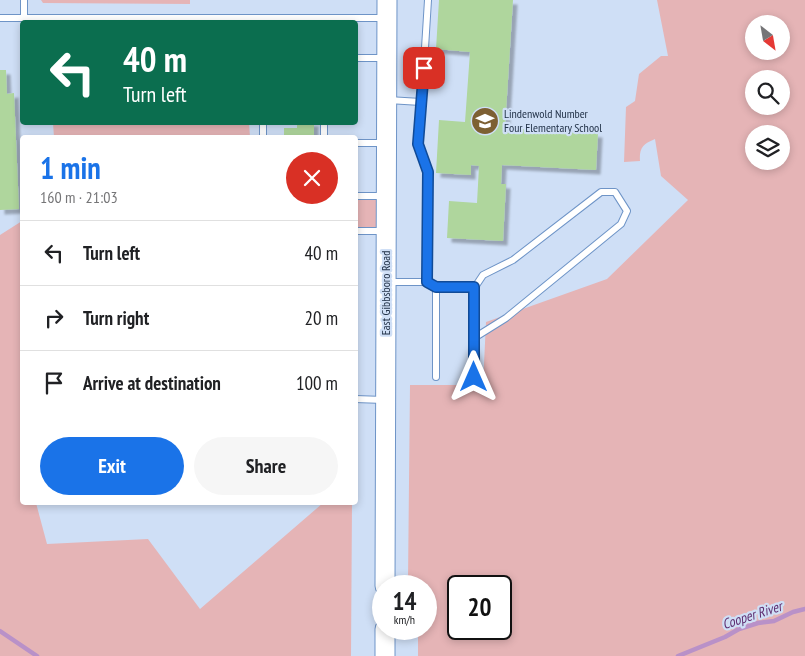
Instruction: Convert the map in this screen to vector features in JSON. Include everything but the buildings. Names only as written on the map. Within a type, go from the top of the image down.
[{"type":"main road","name":"East Gibbsboro Road","points":[[385,575],[387,9]]},
{"type":"main road","points":[[385,640],[385,656]]},
{"type":"lane","points":[[24,0],[24,18]]},
{"type":"lane","points":[[427,282],[428,172],[418,144],[428,0]]},
{"type":"lane","points":[[0,18],[387,9]]},
{"type":"lane","points":[[358,58],[387,58]]},
{"type":"lane","points":[[387,100],[421,102]]},
{"type":"lane","points":[[358,143],[387,143]]},
{"type":"lane","points":[[474,338],[506,318],[621,224],[627,211],[616,192],[601,192],[513,260],[483,275],[474,287],[474,338],[474,377]]},
{"type":"lane","points":[[358,196],[387,196]]},
{"type":"lane","points":[[358,231],[387,231]]},
{"type":"lane","points":[[386,282],[427,282],[436,287],[474,287]]},
{"type":"lane","points":[[436,287],[436,377]]},
{"type":"lane","points":[[358,399],[386,400]]},
{"type":"shaded area","points":[[41,0],[190,0],[190,4],[43,3]]},
{"type":"shaded area","points":[[657,0],[805,0],[805,656],[418,656],[418,640],[437,640],[437,575],[408,575],[410,385],[483,385],[486,322],[607,279],[688,200],[661,176],[655,139],[643,147],[640,153],[640,161],[624,162],[626,107],[635,101],[639,74],[661,56],[668,56]]},
{"type":"shaded area","points":[[49,17],[198,20],[49,20]]},
{"type":"shaded area","points":[[53,125],[249,125],[250,135],[54,135]]},
{"type":"shaded area","points":[[358,196],[387,196],[387,231],[358,231]]},
{"type":"shaded area","points":[[20,222],[20,505],[37,505],[47,544],[148,539],[200,609],[321,505],[352,505],[351,656],[0,656],[0,235]]},
{"type":"waterway","name":"Cooper River","points":[[678,656],[725,637],[739,629],[758,623],[774,621],[793,612],[805,609]]},
{"type":"waterway","name":"Cooper River","points":[[0,631],[37,656]]},
{"type":"place","name":"Lindenwold Number Four Elementary School","points":[[485,121]]},
{"type":"route","points":[[424,68],[418,144],[428,172],[427,282],[436,287],[474,287],[474,377]]}]
